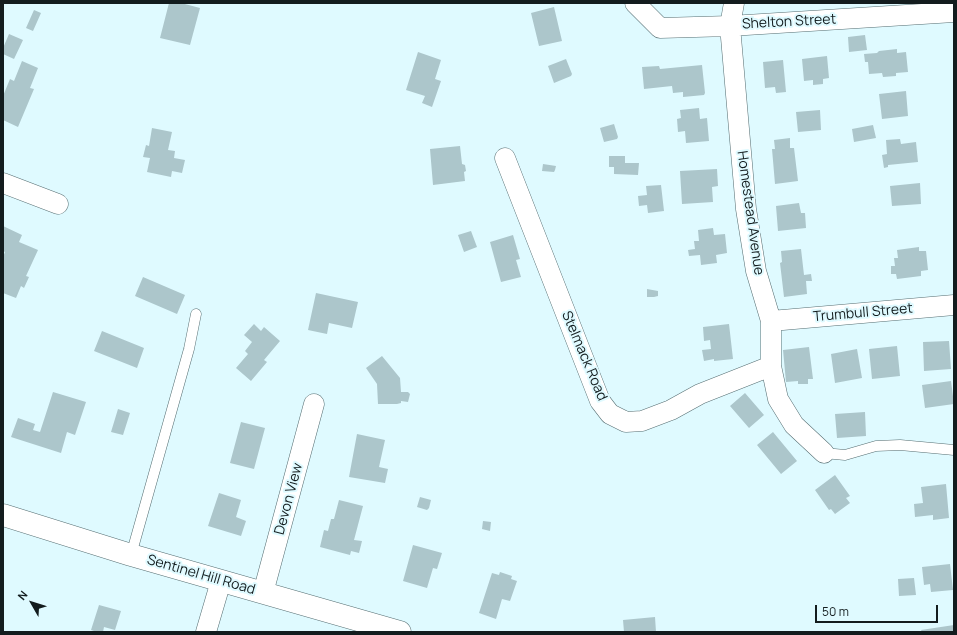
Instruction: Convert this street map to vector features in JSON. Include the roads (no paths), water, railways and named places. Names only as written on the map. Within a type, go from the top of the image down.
[{"type":"main road","name":"Sentinel Hill Road","points":[[3,515],[131,555],[400,632]]},
{"type":"street","name":"Shelton Street","points":[[635,3],[660,28],[730,26],[954,12]]},
{"type":"street","name":"Homestead Avenue","points":[[734,3],[730,26],[746,208],[756,271],[771,321],[770,366],[778,399],[794,425],[824,453]]},
{"type":"street","name":"Stelmack Road","points":[[505,158],[600,401],[610,414],[626,422],[642,421],[671,410],[700,394],[770,366]]},
{"type":"street","points":[[3,183],[58,204]]},
{"type":"street","name":"Trumbull Street","points":[[771,321],[954,305]]},
{"type":"street","name":"Devon View","points":[[264,593],[314,404]]},
{"type":"street","points":[[206,632],[221,581]]},
{"type":"lane","points":[[131,555],[189,349],[196,314]]},
{"type":"lane","points":[[824,453],[846,455],[876,446],[900,445],[954,450]]}]
